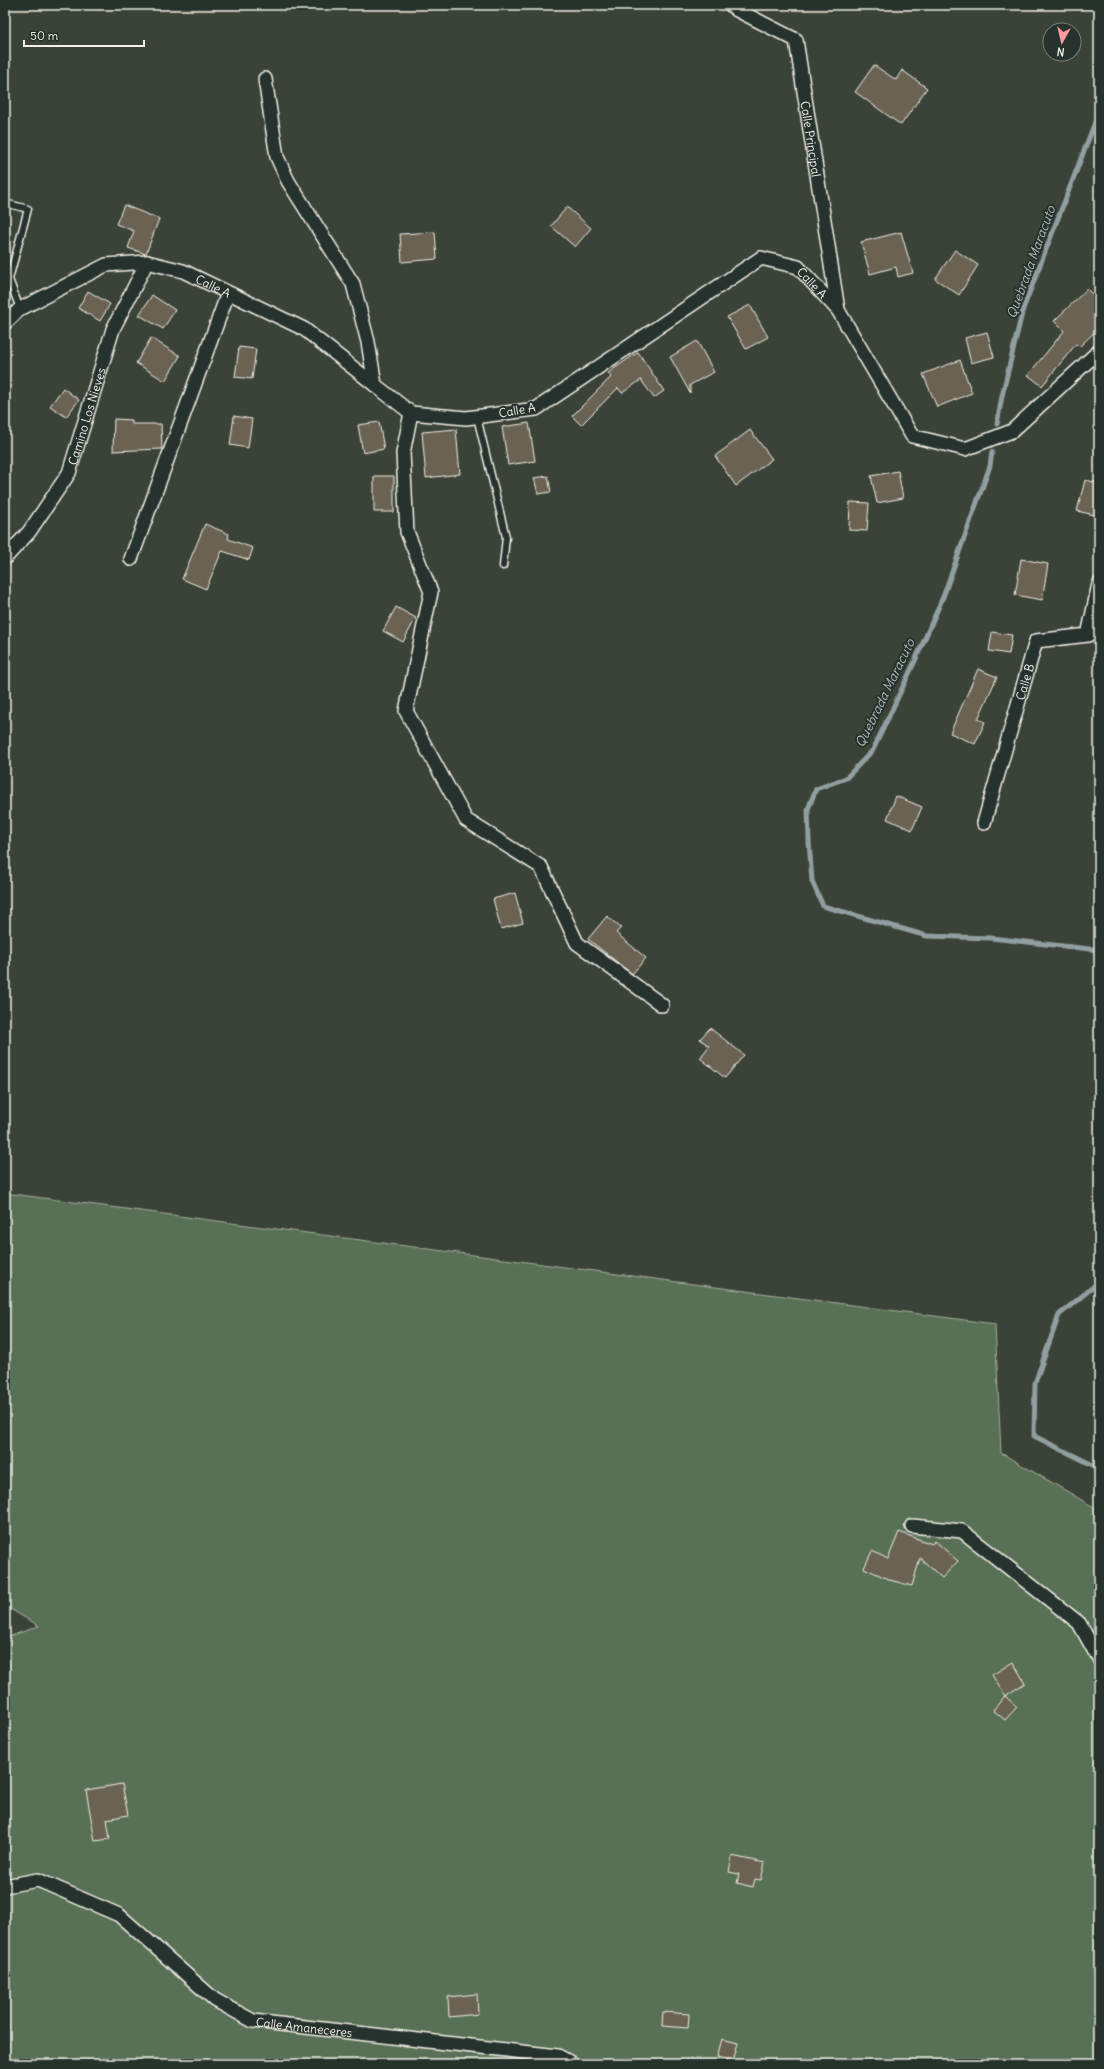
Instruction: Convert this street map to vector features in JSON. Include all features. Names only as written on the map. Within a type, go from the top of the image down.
[{"type":"street","name":"Calle Principal","points":[[732,5],[737,10],[796,40],[838,310]]},
{"type":"street","points":[[265,79],[277,157],[288,182],[353,284],[368,342],[375,385]]},
{"type":"street","name":"Calle A","points":[[5,323],[20,309],[106,265],[147,262],[183,270],[304,329],[410,413],[466,418],[536,409],[761,258],[798,267],[838,310],[912,436],[965,449],[1012,431],[1099,351]]},
{"type":"street","name":"Camino Los Nieves","points":[[5,558],[29,532],[69,473],[113,330],[147,262]]},
{"type":"street","points":[[130,559],[228,293]]},
{"type":"street","points":[[410,413],[403,453],[407,532],[431,592],[406,711],[466,820],[540,868],[577,943],[662,1006]]},
{"type":"street","name":"Calle B","points":[[984,823],[1036,641],[1093,635],[1099,584]]},
{"type":"street","points":[[912,1526],[962,1531],[1079,1623],[1099,1659]]},
{"type":"street","name":"Calle Amaneceres","points":[[5,1886],[38,1880],[119,1915],[215,2000],[254,2021],[558,2056],[573,2064]]},
{"type":"lane","points":[[5,203],[28,209],[9,279],[20,309]]},
{"type":"lane","points":[[477,417],[506,537],[503,566]]},
{"type":"green space","points":[[5,1193],[995,1324],[1001,1453],[1099,1510],[1099,2064],[5,2064],[5,1638],[39,1626],[5,1606]]},
{"type":"building","points":[[874,65],[896,80],[902,70],[927,88],[901,125],[855,92]]},
{"type":"building","points":[[124,205],[159,219],[146,254],[128,248],[134,231],[116,224]]},
{"type":"building","points":[[567,207],[591,228],[575,247],[551,226]]},
{"type":"building","points":[[435,232],[437,259],[402,262],[400,234]]},
{"type":"building","points":[[901,232],[913,273],[898,277],[896,267],[870,274],[861,242]]},
{"type":"building","points":[[955,250],[978,265],[959,295],[935,279]]},
{"type":"building","points":[[1087,289],[1099,301],[1099,328],[1079,347],[1076,344],[1042,386],[1028,375],[1064,331],[1054,321]]},
{"type":"building","points":[[88,291],[110,304],[100,321],[78,308]]},
{"type":"building","points":[[152,295],[175,310],[163,329],[139,315]]},
{"type":"building","points":[[750,305],[768,337],[746,349],[727,317]]},
{"type":"building","points":[[987,332],[994,357],[971,363],[965,338]]},
{"type":"building","points":[[151,338],[180,356],[165,381],[136,363]]},
{"type":"building","points":[[697,341],[714,372],[690,385],[690,393],[670,357]]},
{"type":"building","points":[[239,347],[256,349],[252,379],[235,377]]},
{"type":"building","points":[[638,352],[664,391],[654,398],[641,380],[622,393],[618,388],[581,425],[572,416],[611,377],[608,373]]},
{"type":"building","points":[[960,360],[972,393],[937,407],[923,374]]},
{"type":"building","points":[[63,388],[79,400],[66,417],[50,406]]},
{"type":"building","points":[[234,416],[252,419],[248,448],[230,445]]},
{"type":"building","points":[[114,419],[132,420],[132,424],[161,424],[162,449],[113,451]]},
{"type":"building","points":[[379,422],[384,449],[363,453],[358,425]]},
{"type":"building","points":[[529,423],[535,461],[508,465],[502,427]]},
{"type":"building","points":[[456,429],[460,474],[426,478],[422,432]]},
{"type":"building","points":[[750,430],[772,459],[736,486],[715,456]]},
{"type":"building","points":[[898,471],[903,498],[877,503],[871,476]]},
{"type":"building","points":[[374,476],[394,476],[394,512],[374,512]]},
{"type":"building","points":[[548,476],[551,492],[538,494],[534,478]]},
{"type":"building","points":[[1085,480],[1099,483],[1099,516],[1077,511]]},
{"type":"building","points":[[850,502],[869,503],[867,531],[849,530]]},
{"type":"building","points":[[205,524],[229,534],[228,539],[253,548],[249,560],[222,551],[206,589],[182,579]]},
{"type":"building","points":[[1021,559],[1048,564],[1042,600],[1015,595]]},
{"type":"building","points":[[396,607],[416,618],[403,642],[383,631]]},
{"type":"building","points":[[992,632],[1012,635],[1009,654],[989,651]]},
{"type":"building","points":[[978,669],[997,677],[978,719],[985,722],[975,744],[950,733]]},
{"type":"building","points":[[896,796],[922,807],[912,830],[887,819]]},
{"type":"building","points":[[515,893],[523,923],[501,929],[493,899]]},
{"type":"building","points":[[607,916],[621,928],[616,933],[646,958],[632,974],[588,939]]},
{"type":"building","points":[[710,1028],[744,1055],[725,1078],[700,1058],[709,1046],[700,1039]]},
{"type":"building","points":[[899,1532],[932,1544],[935,1541],[958,1561],[942,1578],[920,1558],[912,1586],[890,1580],[864,1568],[872,1551],[888,1559]]},
{"type":"building","points":[[1013,1662],[1025,1683],[1005,1696],[992,1675]]},
{"type":"building","points":[[1005,1696],[1017,1707],[1005,1720],[993,1710]]},
{"type":"building","points":[[122,1784],[128,1815],[107,1819],[110,1839],[95,1841],[86,1790]]},
{"type":"building","points":[[732,1856],[765,1863],[761,1880],[755,1879],[753,1887],[737,1883],[739,1874],[729,1872]]},
{"type":"building","points":[[477,1994],[478,2014],[449,2017],[448,1997]]},
{"type":"building","points":[[663,2012],[689,2014],[688,2028],[662,2026]]},
{"type":"building","points":[[722,2039],[738,2043],[733,2061],[717,2057]]},
{"type":"waterway","name":"Quebrada Maracuto","points":[[997,424],[1002,396],[1023,309],[1099,112]]},
{"type":"waterway","name":"Quebrada Maracuto","points":[[992,452],[990,466],[943,597],[873,750],[846,778],[816,789],[808,809],[812,881],[823,906],[927,936],[991,938],[1099,950]]},
{"type":"waterway","name":"Quebrada Maracuto","points":[[1099,1282],[1059,1315],[1035,1383],[1034,1436],[1099,1468]]}]
